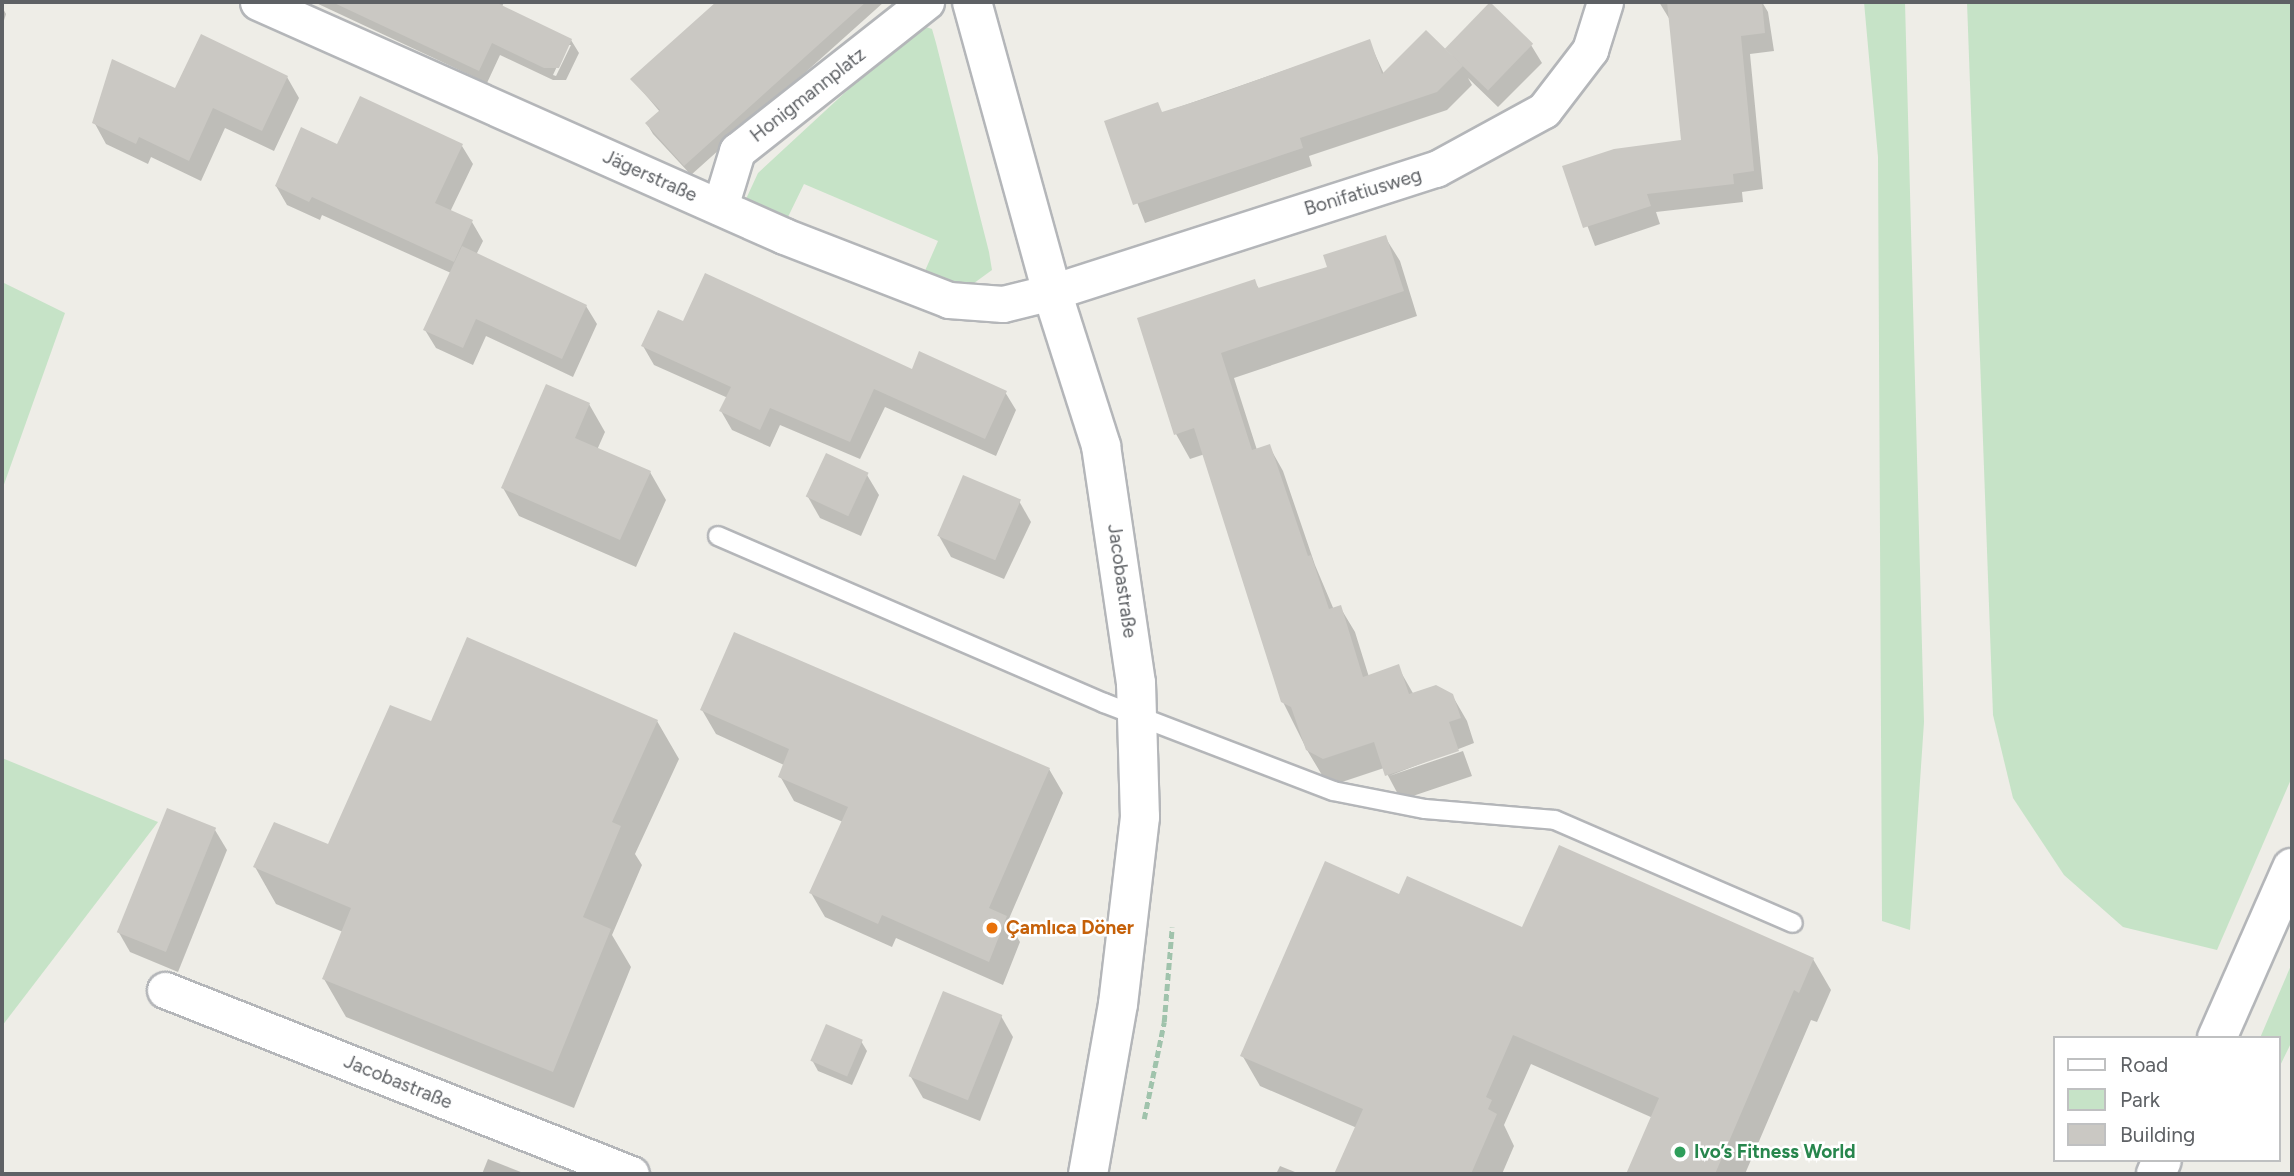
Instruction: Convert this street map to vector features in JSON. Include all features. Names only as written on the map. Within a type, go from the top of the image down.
[{"type":"street","name":"Jägerstraße","points":[[258,2],[720,207],[948,300],[1003,304],[1052,292]]},
{"type":"street","name":"Honigmannplatz","points":[[720,207],[737,151],[926,2]]},
{"type":"street","name":"Jacobastraße","points":[[972,2],[1052,292],[1101,446],[1121,561],[1137,713],[1140,817],[1118,1004],[1088,1174]]},
{"type":"street","name":"Bonifatiusweg","points":[[1052,292],[1436,169],[1544,110],[1590,50],[1605,2]]},
{"type":"street","points":[[2218,1036],[2292,869]]},
{"type":"street","name":"Jacobastraße","points":[[165,990],[631,1174]]},
{"type":"lane","points":[[718,536],[1137,713],[1333,791],[1425,809],[1555,820],[1793,923]]},
{"type":"green space","points":[[1864,2],[1905,2],[1924,722],[1910,930],[1882,921],[1878,157]]},
{"type":"green space","points":[[1967,2],[2292,2],[2292,777],[2217,950],[2123,927],[2064,875],[2013,798],[1993,715]]},
{"type":"green space","points":[[926,27],[932,29],[936,43],[989,252],[992,270],[970,286],[921,280],[938,241],[804,184],[787,219],[746,199],[758,173],[891,50]]},
{"type":"green space","points":[[2,282],[65,313],[2,490]]},
{"type":"green space","points":[[2,758],[158,822],[2,1026]]},
{"type":"green space","points":[[2292,963],[2292,1041],[2280,1066],[2280,1036],[2261,1036]]},
{"type":"building","points":[[332,2],[495,2],[572,39],[559,68],[544,68],[492,43],[479,71]]},
{"type":"building","points":[[716,2],[866,2],[684,166],[645,123],[660,110],[630,79]]},
{"type":"building","points":[[1490,2],[1533,44],[1488,90],[1445,49]]},
{"type":"building","points":[[1667,2],[1762,2],[1765,33],[1741,36],[1754,171],[1733,174],[1734,184],[1647,194],[1651,206],[1583,228],[1562,166],[1614,149],[1681,140]]},
{"type":"building","points":[[1426,30],[1463,66],[1437,92],[1300,138],[1303,148],[1133,205],[1104,121],[1158,102],[1162,112],[1370,39],[1382,74]]},
{"type":"building","points":[[201,34],[288,76],[262,131],[213,108],[189,161],[139,137],[136,144],[92,123],[112,59],[175,88]]},
{"type":"building","points":[[360,96],[463,144],[435,203],[473,220],[454,262],[312,197],[309,202],[275,186],[301,127],[337,144]]},
{"type":"building","points":[[1386,235],[1404,291],[1221,353],[1252,450],[1270,444],[1329,609],[1341,605],[1363,677],[1399,664],[1409,694],[1436,685],[1453,694],[1461,718],[1449,722],[1459,751],[1385,776],[1374,742],[1323,759],[1306,750],[1291,707],[1281,702],[1194,428],[1174,435],[1137,318],[1255,279],[1258,288],[1327,267],[1323,255]]},
{"type":"building","points":[[462,246],[587,305],[562,359],[476,319],[463,348],[423,330]]},
{"type":"building","points":[[705,273],[912,369],[919,351],[1007,391],[985,439],[874,389],[850,442],[770,408],[760,430],[719,411],[731,387],[641,346],[658,310],[683,321]]},
{"type":"building","points":[[546,384],[590,403],[575,438],[651,471],[620,540],[501,488]]},
{"type":"building","points":[[826,453],[869,473],[848,516],[806,497]]},
{"type":"building","points":[[963,475],[1021,500],[995,560],[937,536]]},
{"type":"building","points":[[734,632],[1050,768],[989,908],[1007,916],[989,962],[882,915],[878,924],[809,893],[848,807],[778,777],[789,749],[700,710]]},
{"type":"building","points":[[467,637],[658,720],[612,822],[621,826],[583,917],[611,929],[553,1072],[322,979],[351,908],[253,867],[274,822],[328,844],[390,705],[431,721]]},
{"type":"building","points":[[167,808],[216,828],[166,952],[117,932]]},
{"type":"building","points":[[1559,845],[1814,958],[1799,993],[1794,990],[1715,1174],[1626,1174],[1659,1098],[1513,1035],[1486,1097],[1492,1100],[1488,1109],[1497,1114],[1471,1174],[1334,1174],[1363,1109],[1240,1056],[1325,861],[1399,894],[1407,876],[1522,927]]},
{"type":"building","points":[[943,991],[1002,1015],[968,1100],[909,1076]]},
{"type":"building","points":[[826,1024],[863,1040],[847,1076],[810,1061]]},
{"type":"place","name":"Çamlıca Döner","points":[[992,928]]},
{"type":"place","name":"Ivo’s Fitness World","points":[[1680,1152]]}]
